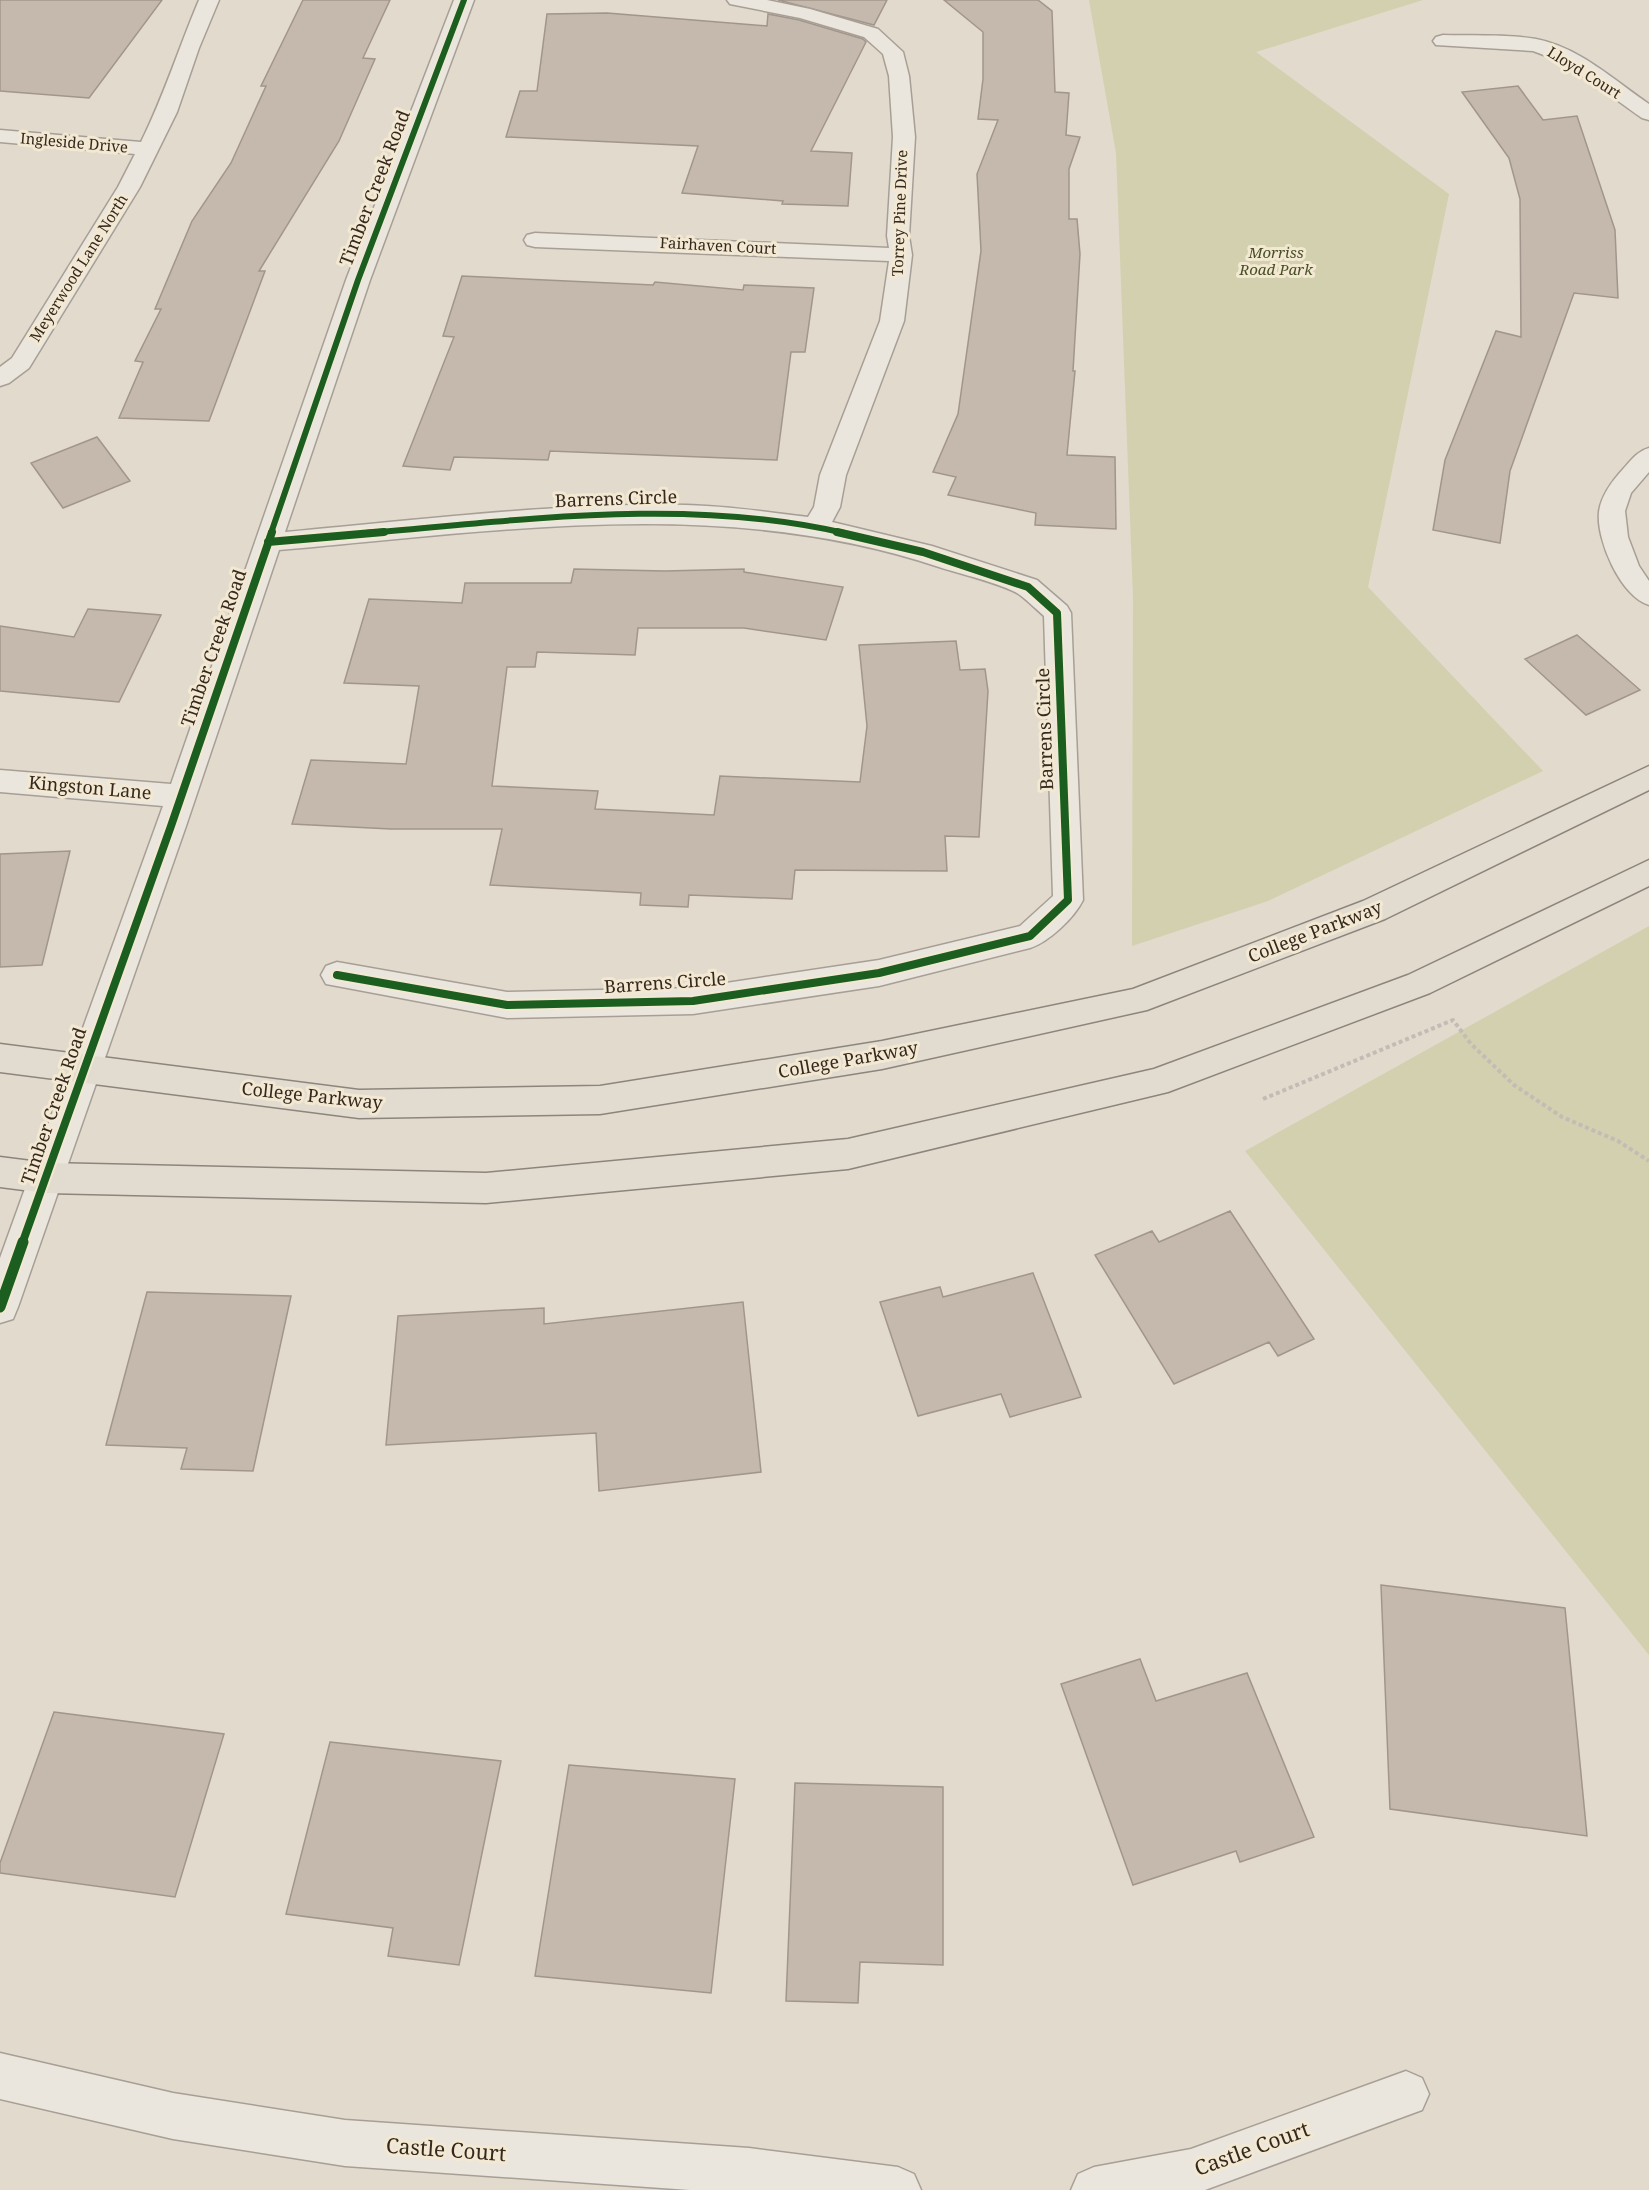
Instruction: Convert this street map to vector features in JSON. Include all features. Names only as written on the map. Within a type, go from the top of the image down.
[{"type":"main road","name":"College Parkway","points":[[0,1058],[359,1104],[588,1100],[882,1055],[1136,1001],[1374,910],[1649,777]]},
{"type":"main road","points":[[0,1172],[46,1178],[486,1188],[848,1154],[1156,1082],[1419,984],[1649,872]]},
{"type":"street","name":"Meyerwood Lane North","points":[[0,378],[21,363],[129,187],[167,112],[189,48],[209,0]]},
{"type":"street","name":"Timber Creek Road","points":[[0,1307],[181,796],[358,280],[464,0]]},
{"type":"street","name":"Torrey Pine Drive","points":[[737,0],[803,13],[871,33],[893,52],[899,76],[904,137],[898,236],[901,255],[892,321],[833,475],[827,507],[816,527]]},
{"type":"street","name":"Lloyd Court","points":[[1443,41],[1544,47],[1573,62],[1649,114]]},
{"type":"street","name":"Ingleside Drive","points":[[0,136],[148,149]]},
{"type":"street","name":"Fairhaven Court","points":[[535,240],[901,255]]},
{"type":"street","points":[[1649,456],[1621,486],[1612,505],[1611,530],[1630,577],[1649,596]]},
{"type":"street","name":"Barrens Circle","points":[[268,542],[557,516],[686,514],[756,519],[816,527],[923,552],[1028,587],[1057,613],[1068,900],[1030,936],[879,973],[693,1001],[507,1005],[337,975]]},
{"type":"street","name":"Kingston Lane","points":[[0,781],[181,796]]},
{"type":"street","name":"Castle Court","points":[[0,2076],[173,2116],[345,2143],[749,2171],[898,2190]]},
{"type":"street","name":"Castle Court","points":[[1094,2190],[1191,2172],[1406,2094]]},
{"type":"path","points":[[1263,1099],[1453,1020],[1471,1044],[1514,1085],[1562,1117],[1618,1141],[1649,1161]]},
{"type":"green space","name":"Morriss Road Park","points":[[1089,0],[1423,0],[1256,52],[1449,194],[1368,587],[1543,771],[1268,901],[1132,946],[1133,597],[1116,153]]},
{"type":"green space","points":[[1649,926],[1649,1655],[1245,1151]]},
{"type":"building","points":[[0,0],[162,0],[89,98],[0,91]]},
{"type":"building","points":[[303,0],[390,0],[363,58],[375,59],[339,141],[259,271],[265,271],[209,421],[119,418],[143,362],[135,361],[161,309],[155,309],[192,221],[231,163],[266,86],[261,86]]},
{"type":"building","points":[[778,0],[887,0],[874,25]]},
{"type":"building","points":[[944,0],[1038,0],[1052,11],[1055,92],[1069,93],[1066,135],[1080,137],[1069,169],[1069,219],[1077,219],[1080,254],[1073,371],[1075,371],[1067,455],[1115,457],[1116,529],[1035,525],[1036,513],[948,495],[956,477],[933,472],[958,414],[981,251],[977,174],[998,120],[978,119],[983,79],[983,32]]},
{"type":"building","points":[[607,13],[767,26],[768,14],[799,20],[863,39],[866,42],[811,151],[852,153],[848,206],[782,204],[783,201],[682,193],[698,146],[506,137],[520,91],[537,91],[547,14]]},
{"type":"building","points":[[1518,86],[1543,120],[1577,116],[1615,230],[1618,298],[1574,293],[1510,471],[1500,543],[1433,530],[1445,460],[1496,331],[1521,337],[1520,199],[1509,158],[1462,92]]},
{"type":"building","points":[[462,276],[653,285],[655,282],[743,290],[744,285],[814,288],[805,352],[791,352],[777,460],[550,451],[548,460],[454,457],[450,470],[403,466],[454,337],[443,336]]},
{"type":"building","points":[[97,437],[130,481],[63,508],[31,463]]},
{"type":"building","points":[[574,569],[665,571],[744,569],[744,572],[843,587],[826,640],[744,628],[638,628],[635,655],[537,652],[535,667],[507,667],[492,786],[598,791],[595,809],[714,815],[720,776],[860,782],[867,726],[859,645],[956,641],[960,670],[985,669],[988,691],[979,837],[945,836],[947,871],[795,870],[792,899],[689,895],[688,907],[640,905],[641,893],[490,885],[502,829],[391,829],[292,824],[311,760],[406,764],[419,686],[344,683],[369,599],[462,603],[465,583],[571,583]]},
{"type":"building","points":[[88,609],[161,615],[119,702],[0,691],[0,626],[74,637]]},
{"type":"building","points":[[1577,635],[1640,690],[1586,715],[1525,659]]},
{"type":"building","points":[[70,851],[42,965],[0,967],[0,854]]},
{"type":"building","points":[[1230,1211],[1314,1339],[1278,1356],[1269,1342],[1174,1384],[1095,1255],[1152,1231],[1159,1242]]},
{"type":"building","points":[[1033,1273],[1081,1397],[1010,1417],[1001,1394],[918,1416],[880,1302],[940,1287],[943,1297]]},
{"type":"building","points":[[147,1292],[291,1296],[253,1471],[181,1469],[187,1448],[106,1445]]},
{"type":"building","points":[[743,1302],[761,1472],[599,1491],[596,1433],[386,1445],[398,1316],[544,1308],[544,1324]]},
{"type":"building","points":[[1381,1585],[1565,1608],[1587,1836],[1390,1809]]},
{"type":"building","points":[[1140,1659],[1156,1701],[1247,1673],[1314,1837],[1240,1862],[1236,1851],[1133,1885],[1061,1684]]},
{"type":"building","points":[[54,1712],[224,1734],[175,1897],[0,1873],[0,1863]]},
{"type":"building","points":[[330,1742],[501,1761],[459,1965],[388,1956],[393,1928],[286,1914]]},
{"type":"building","points":[[569,1765],[735,1779],[711,1993],[535,1976]]},
{"type":"building","points":[[795,1783],[943,1787],[943,1965],[860,1962],[858,2003],[786,2001]]},
{"type":"cycle path","points":[[0,1307],[171,826],[358,280],[464,0]]},
{"type":"cycle path","points":[[268,542],[557,517],[686,514],[756,519],[816,527],[923,552],[1028,587],[1057,613],[1068,900],[1030,936],[879,973],[693,1001],[507,1005],[337,975]]}]
